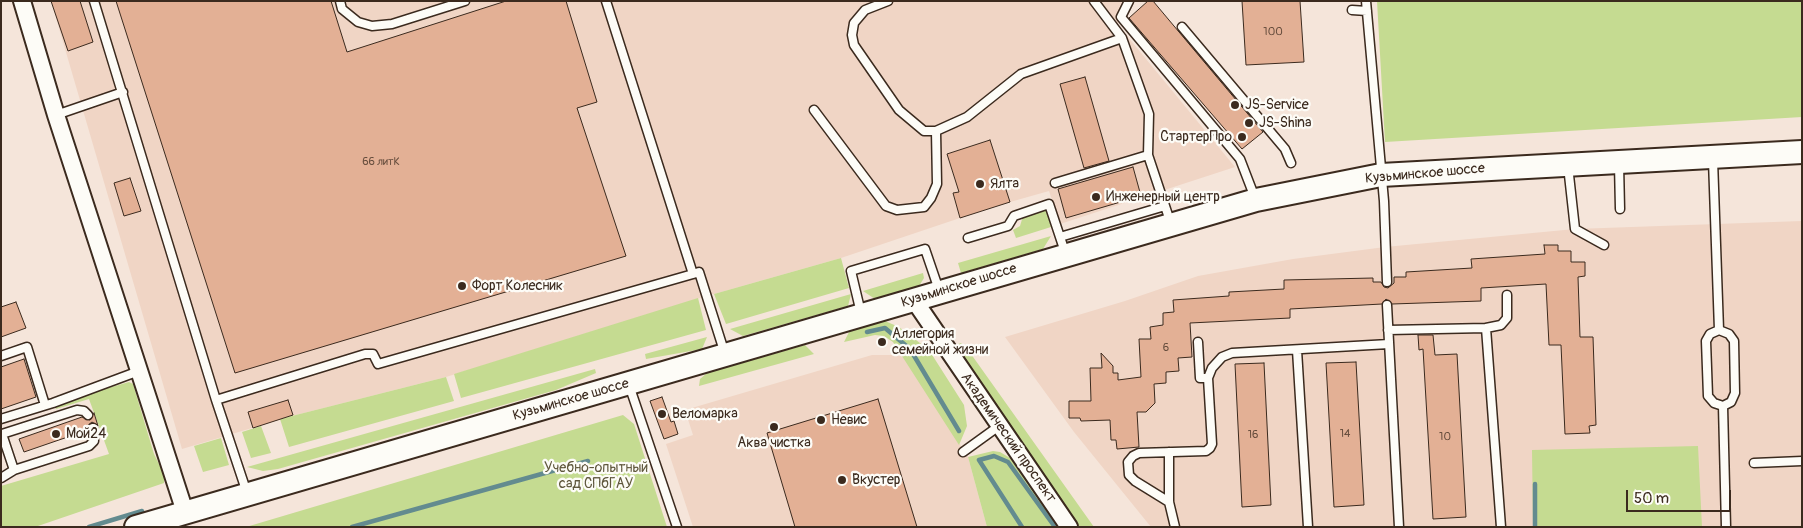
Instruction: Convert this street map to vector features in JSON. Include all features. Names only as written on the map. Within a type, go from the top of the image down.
[{"type":"main road","name":"Кузьминское шоссе","points":[[136,527],[247,493],[914,300],[1063,246],[1168,215],[1381,175],[1802,152]]},
{"type":"street","points":[[22,1],[56,115],[185,512]]},
{"type":"street","name":"Академический проспект","points":[[914,300],[1069,527]]},
{"type":"lane","points":[[94,1],[216,400],[247,493]]},
{"type":"lane","points":[[340,1],[342,9],[358,22],[372,26],[392,24],[465,1]]},
{"type":"lane","points":[[606,1],[693,274]]},
{"type":"lane","points":[[888,1],[865,10],[854,23],[852,35],[854,45],[899,110],[924,131],[936,131],[967,118],[1021,74],[1122,38]]},
{"type":"lane","points":[[1094,1],[1122,38],[1149,114],[1148,155],[1168,215]]},
{"type":"lane","points":[[1129,1],[1121,17],[1240,159],[1256,200]]},
{"type":"lane","points":[[1366,1],[1384,201],[1387,282]]},
{"type":"lane","points":[[1352,10],[1367,10]]},
{"type":"lane","points":[[1182,27],[1286,150],[1291,163]]},
{"type":"lane","points":[[56,115],[123,92]]},
{"type":"lane","points":[[814,110],[886,206],[896,210],[924,207],[931,198],[937,184],[936,131]]},
{"type":"lane","points":[[1055,183],[1148,155]]},
{"type":"lane","points":[[1713,157],[1719,330]]},
{"type":"lane","points":[[1619,162],[1620,209]]},
{"type":"lane","points":[[1568,164],[1575,229],[1604,246]]},
{"type":"lane","points":[[968,238],[1008,226],[1014,216],[1049,204],[1063,246]]},
{"type":"lane","points":[[862,315],[851,271],[906,254],[925,249],[940,292]]},
{"type":"lane","points":[[216,400],[365,354],[373,354],[378,364],[700,272],[726,355]]},
{"type":"lane","points":[[1388,330],[1486,328],[1500,325],[1507,318],[1507,295]]},
{"type":"lane","points":[[1387,305],[1399,527]]},
{"type":"lane","points":[[1486,328],[1502,527]]},
{"type":"lane","points":[[1719,330],[1729,334],[1734,341],[1735,393],[1731,402],[1723,406],[1714,403],[1708,396],[1706,340],[1710,334],[1719,330]]},
{"type":"lane","points":[[1198,342],[1200,378],[1208,378]]},
{"type":"lane","points":[[1169,502],[1135,481],[1129,475],[1128,468],[1133,456],[1139,453],[1206,451],[1210,448],[1212,444],[1208,378],[1212,368],[1222,357],[1232,353],[1389,344]]},
{"type":"lane","points":[[1,356],[27,347],[45,405]]},
{"type":"lane","points":[[1297,350],[1308,527]]},
{"type":"lane","points":[[1,418],[45,405],[139,371]]},
{"type":"lane","points":[[629,384],[677,527]]},
{"type":"lane","points":[[1723,406],[1726,527]]},
{"type":"lane","points":[[14,470],[2,434],[77,410],[84,411],[88,415]]},
{"type":"lane","points":[[963,452],[999,426]]},
{"type":"lane","points":[[1,478],[14,470],[89,446],[94,441],[93,428]]},
{"type":"lane","points":[[1169,452],[1169,502],[1175,527]]},
{"type":"lane","points":[[1754,463],[1802,461]]},
{"type":"shaded area","points":[[51,1],[1124,1],[1118,25],[1235,167],[1060,224],[1049,191],[1010,202],[990,140],[947,154],[959,192],[953,194],[960,218],[841,258],[700,298],[446,377],[292,416],[182,449]]},
{"type":"shaded area","points":[[1802,221],[1802,527],[1151,527],[1074,432],[1005,337],[1125,301],[1198,276],[1293,259],[1385,247],[1575,229]]},
{"type":"shaded area","points":[[872,355],[903,355],[968,457],[987,527],[693,527],[666,444],[693,435],[685,410]]},
{"type":"green space","points":[[1377,1],[1802,1],[1802,117],[1385,142]]},
{"type":"green space","points":[[1046,209],[1051,227],[1016,238],[1013,230],[1020,226],[1023,216]]},
{"type":"green space","points":[[1051,236],[1043,249],[961,273],[958,263]]},
{"type":"green space","points":[[841,258],[849,288],[726,324],[714,294]]},
{"type":"green space","points":[[923,273],[924,278],[919,286],[875,299],[863,291]]},
{"type":"green space","points":[[851,294],[848,306],[743,336],[730,329]]},
{"type":"green space","points":[[698,298],[706,330],[461,398],[454,374]]},
{"type":"green space","points":[[885,321],[899,327],[929,350],[964,405],[967,426],[959,445],[893,342],[884,336],[875,335],[844,342],[849,332],[854,329]]},
{"type":"green space","points":[[707,337],[702,349],[646,359],[645,354]]},
{"type":"green space","points":[[961,343],[966,347],[1094,527],[1077,527],[954,348]]},
{"type":"green space","points":[[805,345],[814,354],[699,386],[700,379],[707,373]]},
{"type":"green space","points":[[595,369],[596,373],[556,390],[278,469],[263,471],[247,467]]},
{"type":"green space","points":[[446,377],[454,401],[289,447],[280,419]]},
{"type":"green space","points":[[129,382],[133,384],[154,454],[164,474],[164,483],[35,527],[1,527],[1,486],[109,454],[89,399],[56,409],[55,407]]},
{"type":"green space","name":"Учебно-опытный сад СПбГАУ","points":[[623,415],[634,424],[667,527],[246,527]]},
{"type":"green space","points":[[261,426],[271,453],[251,458],[242,432]]},
{"type":"green space","points":[[221,438],[229,465],[203,472],[194,446]]},
{"type":"green space","points":[[1698,446],[1702,527],[1533,527],[1532,450]]},
{"type":"green space","points":[[993,451],[1000,452],[1010,458],[1059,527],[987,527],[968,457]]},
{"type":"building","points":[[51,1],[80,1],[93,42],[68,51]]},
{"type":"building","points":[[116,1],[331,1],[347,52],[506,1],[566,1],[597,102],[577,108],[626,256],[235,373]]},
{"type":"building","points":[[1148,1],[1153,1],[1263,132],[1242,149],[1129,18]]},
{"type":"building","points":[[1242,1],[1300,1],[1304,62],[1246,65]]},
{"type":"building","points":[[1085,77],[1109,161],[1084,168],[1060,84]]},
{"type":"building","name":"Ялта","points":[[990,140],[1010,202],[960,218],[953,193],[959,192],[947,154]]},
{"type":"building","points":[[1133,167],[1141,196],[1066,218],[1058,189]]},
{"type":"building","points":[[130,178],[141,211],[124,216],[114,183]]},
{"type":"building","points":[[1544,245],[1558,245],[1558,251],[1571,251],[1571,262],[1585,262],[1585,276],[1578,277],[1580,337],[1593,337],[1596,425],[1589,426],[1590,433],[1565,434],[1561,345],[1549,345],[1546,284],[1481,288],[1481,301],[1392,304],[1386,299],[1382,304],[1290,309],[1290,318],[1190,323],[1192,357],[1178,358],[1179,371],[1166,372],[1166,383],[1154,384],[1155,403],[1146,412],[1137,412],[1139,447],[1117,449],[1116,440],[1111,440],[1110,420],[1081,421],[1080,418],[1069,418],[1069,401],[1091,401],[1090,368],[1102,368],[1101,353],[1113,366],[1113,373],[1118,373],[1118,380],[1141,377],[1139,339],[1151,339],[1150,327],[1163,325],[1163,313],[1174,312],[1173,300],[1229,296],[1229,292],[1284,289],[1284,280],[1373,278],[1373,282],[1381,282],[1384,287],[1388,288],[1394,283],[1394,277],[1406,277],[1406,272],[1472,268],[1471,259],[1545,254]]},
{"type":"building","points":[[16,302],[26,328],[1,337],[1,307]]},
{"type":"building","points":[[1418,335],[1433,335],[1435,355],[1457,354],[1466,517],[1433,519],[1423,349],[1419,350]]},
{"type":"building","points":[[24,359],[36,397],[1,409],[1,367]]},
{"type":"building","points":[[1356,362],[1364,505],[1334,507],[1326,363]]},
{"type":"building","points":[[1264,363],[1271,505],[1242,507],[1235,364]]},
{"type":"building","points":[[662,397],[671,422],[674,421],[678,434],[664,439],[650,401]]},
{"type":"building","name":"Вкустер","points":[[878,399],[917,527],[795,527],[767,433]]},
{"type":"building","points":[[288,400],[293,415],[253,428],[248,412]]},
{"type":"building","name":"Мой24","points":[[94,413],[98,426],[92,422],[88,425],[88,430],[24,452],[19,439],[82,417],[90,420]]},
{"type":"waterway","points":[[867,332],[885,328],[910,349],[959,431]]},
{"type":"waterway","points":[[1022,527],[979,460],[994,456],[1008,462],[1055,527]]},
{"type":"waterway","points":[[352,527],[588,461]]},
{"type":"waterway","points":[[1535,484],[1535,527]]},
{"type":"waterway","points":[[89,527],[142,511]]},
{"type":"place","name":"JS-Service","points":[[1235,105]]},
{"type":"place","name":"JS-Shina","points":[[1249,123]]},
{"type":"place","name":"СтартерПро","points":[[1242,137]]},
{"type":"place","name":"Ялта","points":[[980,184]]},
{"type":"place","name":"Инженерный центр","points":[[1096,197]]},
{"type":"place","name":"Форт Колесник","points":[[462,286]]},
{"type":"place","name":"Аллегория семейной жизни","points":[[882,342]]},
{"type":"place","name":"Веломарка","points":[[662,414]]},
{"type":"place","name":"Невис","points":[[821,420]]},
{"type":"place","name":"Аква чистка","points":[[774,427]]},
{"type":"place","name":"Мой24","points":[[56,434]]},
{"type":"place","name":"Вкустер","points":[[842,480]]}]
